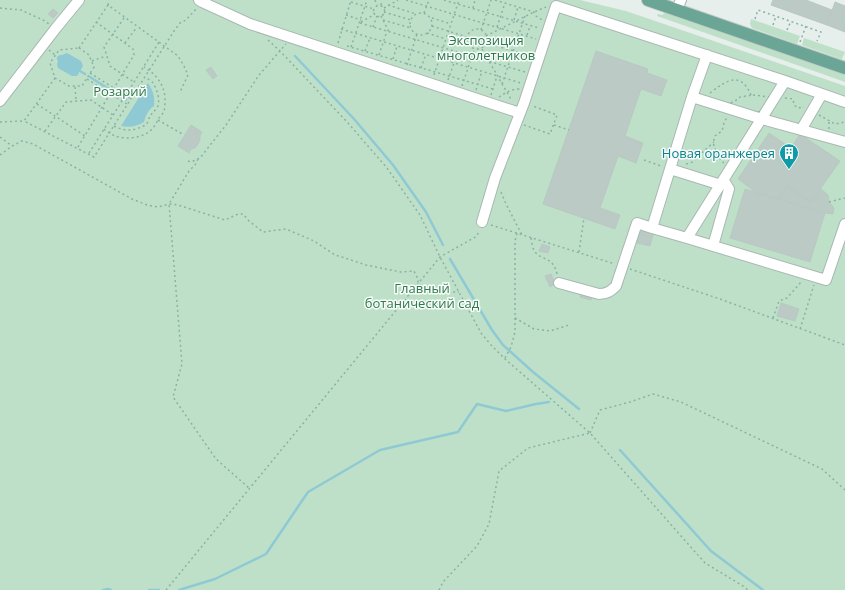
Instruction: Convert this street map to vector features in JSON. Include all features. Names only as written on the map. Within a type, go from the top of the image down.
[{"type":"main road","points":[[648,0],[679,5],[845,68]]},
{"type":"lane","points":[[0,101],[79,0]]},
{"type":"lane","points":[[200,1],[250,24],[518,118]]},
{"type":"lane","points":[[482,222],[495,178],[524,103],[556,6],[845,102]]},
{"type":"lane","points":[[652,228],[692,97],[707,55]]},
{"type":"lane","points":[[687,238],[785,81]]},
{"type":"lane","points":[[801,130],[822,94]]},
{"type":"lane","points":[[692,97],[762,120],[845,142]]},
{"type":"lane","points":[[670,169],[722,183],[729,189],[713,246]]},
{"type":"lane","points":[[559,283],[599,294],[604,294],[611,291],[616,286],[637,223],[826,280],[845,224]]},
{"type":"path","points":[[79,48],[108,6],[109,0]]},
{"type":"path","points":[[351,47],[367,0]]},
{"type":"path","points":[[375,0],[377,5]]},
{"type":"path","points":[[380,5],[382,0]]},
{"type":"path","points":[[384,8],[398,0]]},
{"type":"path","points":[[406,0],[536,39]]},
{"type":"path","points":[[424,13],[429,0]]},
{"type":"path","points":[[444,0],[539,28]]},
{"type":"path","points":[[432,79],[459,0]]},
{"type":"path","points":[[472,8],[475,0]]},
{"type":"path","points":[[481,30],[491,0]]},
{"type":"path","points":[[495,0],[534,12],[536,16],[542,20]]},
{"type":"path","points":[[0,122],[24,121],[89,153],[94,157],[164,46],[180,23],[186,20],[200,1]]},
{"type":"path","points":[[374,9],[351,1],[337,43],[493,89]]},
{"type":"path","points":[[497,27],[505,3]]},
{"type":"path","points":[[377,5],[384,8]]},
{"type":"path","points":[[377,5],[374,12],[377,16],[381,16]]},
{"type":"path","points":[[388,5],[416,14]]},
{"type":"path","points":[[108,6],[178,56],[188,75],[180,92]]},
{"type":"path","points":[[515,21],[518,7]]},
{"type":"path","points":[[486,36],[545,7]]},
{"type":"path","points":[[0,8],[21,10],[56,28]]},
{"type":"path","points":[[381,16],[384,12],[384,8]]},
{"type":"path","points":[[755,19],[758,10],[806,26],[821,32],[817,41]]},
{"type":"path","points":[[384,12],[410,20]]},
{"type":"path","points":[[431,18],[432,26],[430,31],[424,35],[417,34],[411,28],[410,20],[412,16],[418,13],[424,13],[431,18],[451,24]]},
{"type":"path","points":[[360,23],[375,14]]},
{"type":"path","points":[[346,15],[361,20]]},
{"type":"path","points":[[373,27],[377,16]]},
{"type":"path","points":[[379,55],[388,32],[381,16]]},
{"type":"path","points":[[502,84],[525,16]]},
{"type":"path","points":[[773,25],[776,16]]},
{"type":"path","points":[[125,18],[104,47],[110,66],[134,82]]},
{"type":"path","points":[[383,20],[411,28]]},
{"type":"path","points":[[787,30],[791,21]]},
{"type":"path","points":[[96,22],[133,49],[134,55],[114,88]]},
{"type":"path","points":[[360,23],[525,72]]},
{"type":"path","points":[[432,26],[467,37]]},
{"type":"path","points":[[527,36],[530,26]]},
{"type":"path","points":[[797,51],[806,26]]},
{"type":"path","points":[[126,43],[138,27]]},
{"type":"path","points":[[342,29],[521,83]]},
{"type":"path","points":[[476,29],[484,32],[486,36],[487,42],[482,49],[474,50],[466,41],[469,33],[476,29]]},
{"type":"path","points":[[427,33],[446,39]]},
{"type":"path","points":[[405,70],[417,34]]},
{"type":"path","points":[[265,37],[348,123],[387,168],[420,215],[440,257],[481,333],[491,346],[590,433],[705,563],[748,590]]},
{"type":"path","points":[[188,160],[191,162],[200,158],[226,125],[260,75],[291,38]]},
{"type":"path","points":[[365,51],[370,38]]},
{"type":"path","points":[[126,96],[159,42]]},
{"type":"path","points":[[487,42],[530,56]]},
{"type":"path","points":[[393,60],[397,46]]},
{"type":"path","points":[[79,48],[89,55],[94,67],[82,86],[69,86],[55,78],[50,63],[59,50],[79,48]]},
{"type":"path","points":[[482,49],[507,92],[518,118],[550,134],[557,115],[524,103]]},
{"type":"path","points":[[461,88],[474,50]]},
{"type":"path","points":[[421,68],[426,54]]},
{"type":"path","points":[[92,61],[106,56]]},
{"type":"path","points":[[447,84],[454,63]]},
{"type":"path","points":[[104,129],[115,136],[125,138],[140,136],[153,129],[164,111],[165,96],[158,79],[144,67]]},
{"type":"path","points":[[475,92],[482,71]]},
{"type":"path","points":[[90,73],[131,99]]},
{"type":"path","points":[[490,97],[497,76]]},
{"type":"path","points":[[114,126],[125,131],[138,129],[147,124],[151,114],[157,107],[158,97],[152,83],[145,77]]},
{"type":"path","points":[[24,121],[55,78]]},
{"type":"path","points":[[86,79],[128,104]]},
{"type":"path","points":[[705,97],[730,80],[736,80],[743,84],[748,88],[751,95]]},
{"type":"path","points":[[75,86],[76,101]]},
{"type":"path","points":[[497,99],[512,89],[519,89]]},
{"type":"path","points":[[78,148],[110,94]]},
{"type":"path","points":[[751,95],[770,98],[760,112],[749,112],[734,108],[729,103],[734,102],[740,97],[751,95]]},
{"type":"path","points":[[781,98],[793,99],[794,105],[798,108],[807,104],[810,110],[834,124],[845,122]]},
{"type":"path","points":[[45,131],[66,102],[91,100],[113,114]]},
{"type":"path","points":[[89,153],[122,101]]},
{"type":"path","points":[[37,104],[85,136]]},
{"type":"path","points":[[727,166],[721,161],[714,146],[714,142],[715,136],[722,131],[729,114]]},
{"type":"path","points":[[158,120],[184,135]]},
{"type":"path","points":[[554,125],[569,130]]},
{"type":"path","points":[[0,137],[12,146]]},
{"type":"path","points":[[0,155],[22,141],[33,144],[132,199],[147,205],[158,207],[169,204],[178,205],[225,220],[238,214],[243,214],[263,232],[286,229],[314,241],[335,255],[366,265],[402,272],[414,271],[418,279],[418,284]]},
{"type":"path","points":[[681,166],[693,162],[697,156],[714,142]]},
{"type":"path","points":[[198,159],[169,204],[182,364],[173,397],[216,459],[250,488]]},
{"type":"path","points":[[644,160],[670,169]]},
{"type":"path","points":[[495,178],[522,235]]},
{"type":"path","points":[[829,202],[845,198]]},
{"type":"path","points":[[579,252],[584,218]]},
{"type":"path","points":[[166,590],[440,257],[477,236],[482,222],[579,252],[720,299],[845,345]]},
{"type":"path","points":[[504,359],[511,347],[515,332],[516,232]]},
{"type":"path","points":[[531,238],[536,253],[550,261],[556,268],[559,283]]},
{"type":"path","points":[[772,319],[779,300],[787,298],[803,280],[806,274]]},
{"type":"path","points":[[800,329],[817,277]]},
{"type":"path","points":[[418,284],[441,292],[459,292]]},
{"type":"path","points":[[515,318],[534,329],[550,331],[569,325]]},
{"type":"path","points":[[590,433],[600,410],[652,394],[681,402],[822,470],[845,490]]},
{"type":"path","points":[[439,590],[443,582],[477,546],[489,524],[499,471],[528,448],[590,433]]},
{"type":"green space","name":"Главный ботанический сад","points":[[0,0],[580,0],[626,11],[845,86],[845,590],[0,590]]},
{"type":"green space","points":[[664,12],[845,74],[845,82],[657,16],[658,14],[663,15]]},
{"type":"green space","points":[[751,19],[800,36],[797,44],[752,28],[750,24]]},
{"type":"green space","points":[[804,38],[845,52],[842,59],[802,45]]},
{"type":"water","points":[[67,53],[81,61],[83,66],[77,76],[72,76],[58,68],[57,57]]},
{"type":"water","points":[[148,83],[153,94],[154,106],[150,109],[144,122],[139,125],[127,127],[121,126]]},
{"type":"building","points":[[773,0],[806,0],[832,10],[827,25],[771,5]]},
{"type":"building","points":[[835,2],[845,6],[845,32],[827,25]]},
{"type":"building","points":[[53,9],[58,13],[53,18],[48,14]]},
{"type":"building","points":[[596,51],[648,69],[647,73],[667,80],[661,96],[641,89],[625,136],[643,143],[636,163],[618,156],[600,208],[620,215],[615,229],[543,204]]},
{"type":"building","points":[[211,67],[217,76],[213,79],[206,70]]},
{"type":"building","points":[[191,125],[202,132],[198,144],[195,148],[191,149],[189,153],[178,146]]},
{"type":"building","name":"Новая оранжерея","points":[[769,133],[791,148],[800,134],[840,161],[811,202],[787,186],[778,199],[757,193],[738,179]]},
{"type":"building","points":[[787,186],[811,202],[821,189],[828,195],[829,202],[834,208],[833,214],[778,199]]},
{"type":"building","points":[[745,189],[825,213],[810,262],[730,238]]},
{"type":"building","points":[[642,229],[654,232],[650,246],[637,243]]},
{"type":"building","points":[[542,244],[550,247],[548,253],[539,251]]},
{"type":"building","points":[[551,274],[555,284],[550,287],[545,276]]},
{"type":"building","points":[[581,291],[593,294],[591,300],[580,297]]},
{"type":"building","points":[[781,303],[799,309],[795,321],[777,316]]},
{"type":"waterway","points":[[295,56],[354,119],[393,165],[426,212],[443,245]]},
{"type":"waterway","points":[[80,71],[85,74]]},
{"type":"waterway","points":[[90,77],[126,100]]},
{"type":"waterway","points":[[450,259],[492,330],[503,345],[533,372],[579,409]]},
{"type":"waterway","points":[[179,590],[215,579],[266,554],[308,492],[380,450],[458,432],[477,404],[506,411],[549,402]]},
{"type":"waterway","points":[[620,450],[711,551],[763,590]]},
{"type":"waterway","points":[[103,590],[111,590]]},
{"type":"waterway","points":[[149,590],[159,590]]},
{"type":"place","name":"Новая оранжерея","points":[[789,170]]},
{"type":"park label","name":"Экспозиция многолетников","points":[[486,48]]},
{"type":"park label","name":"Розарий","points":[[120,91]]}]
